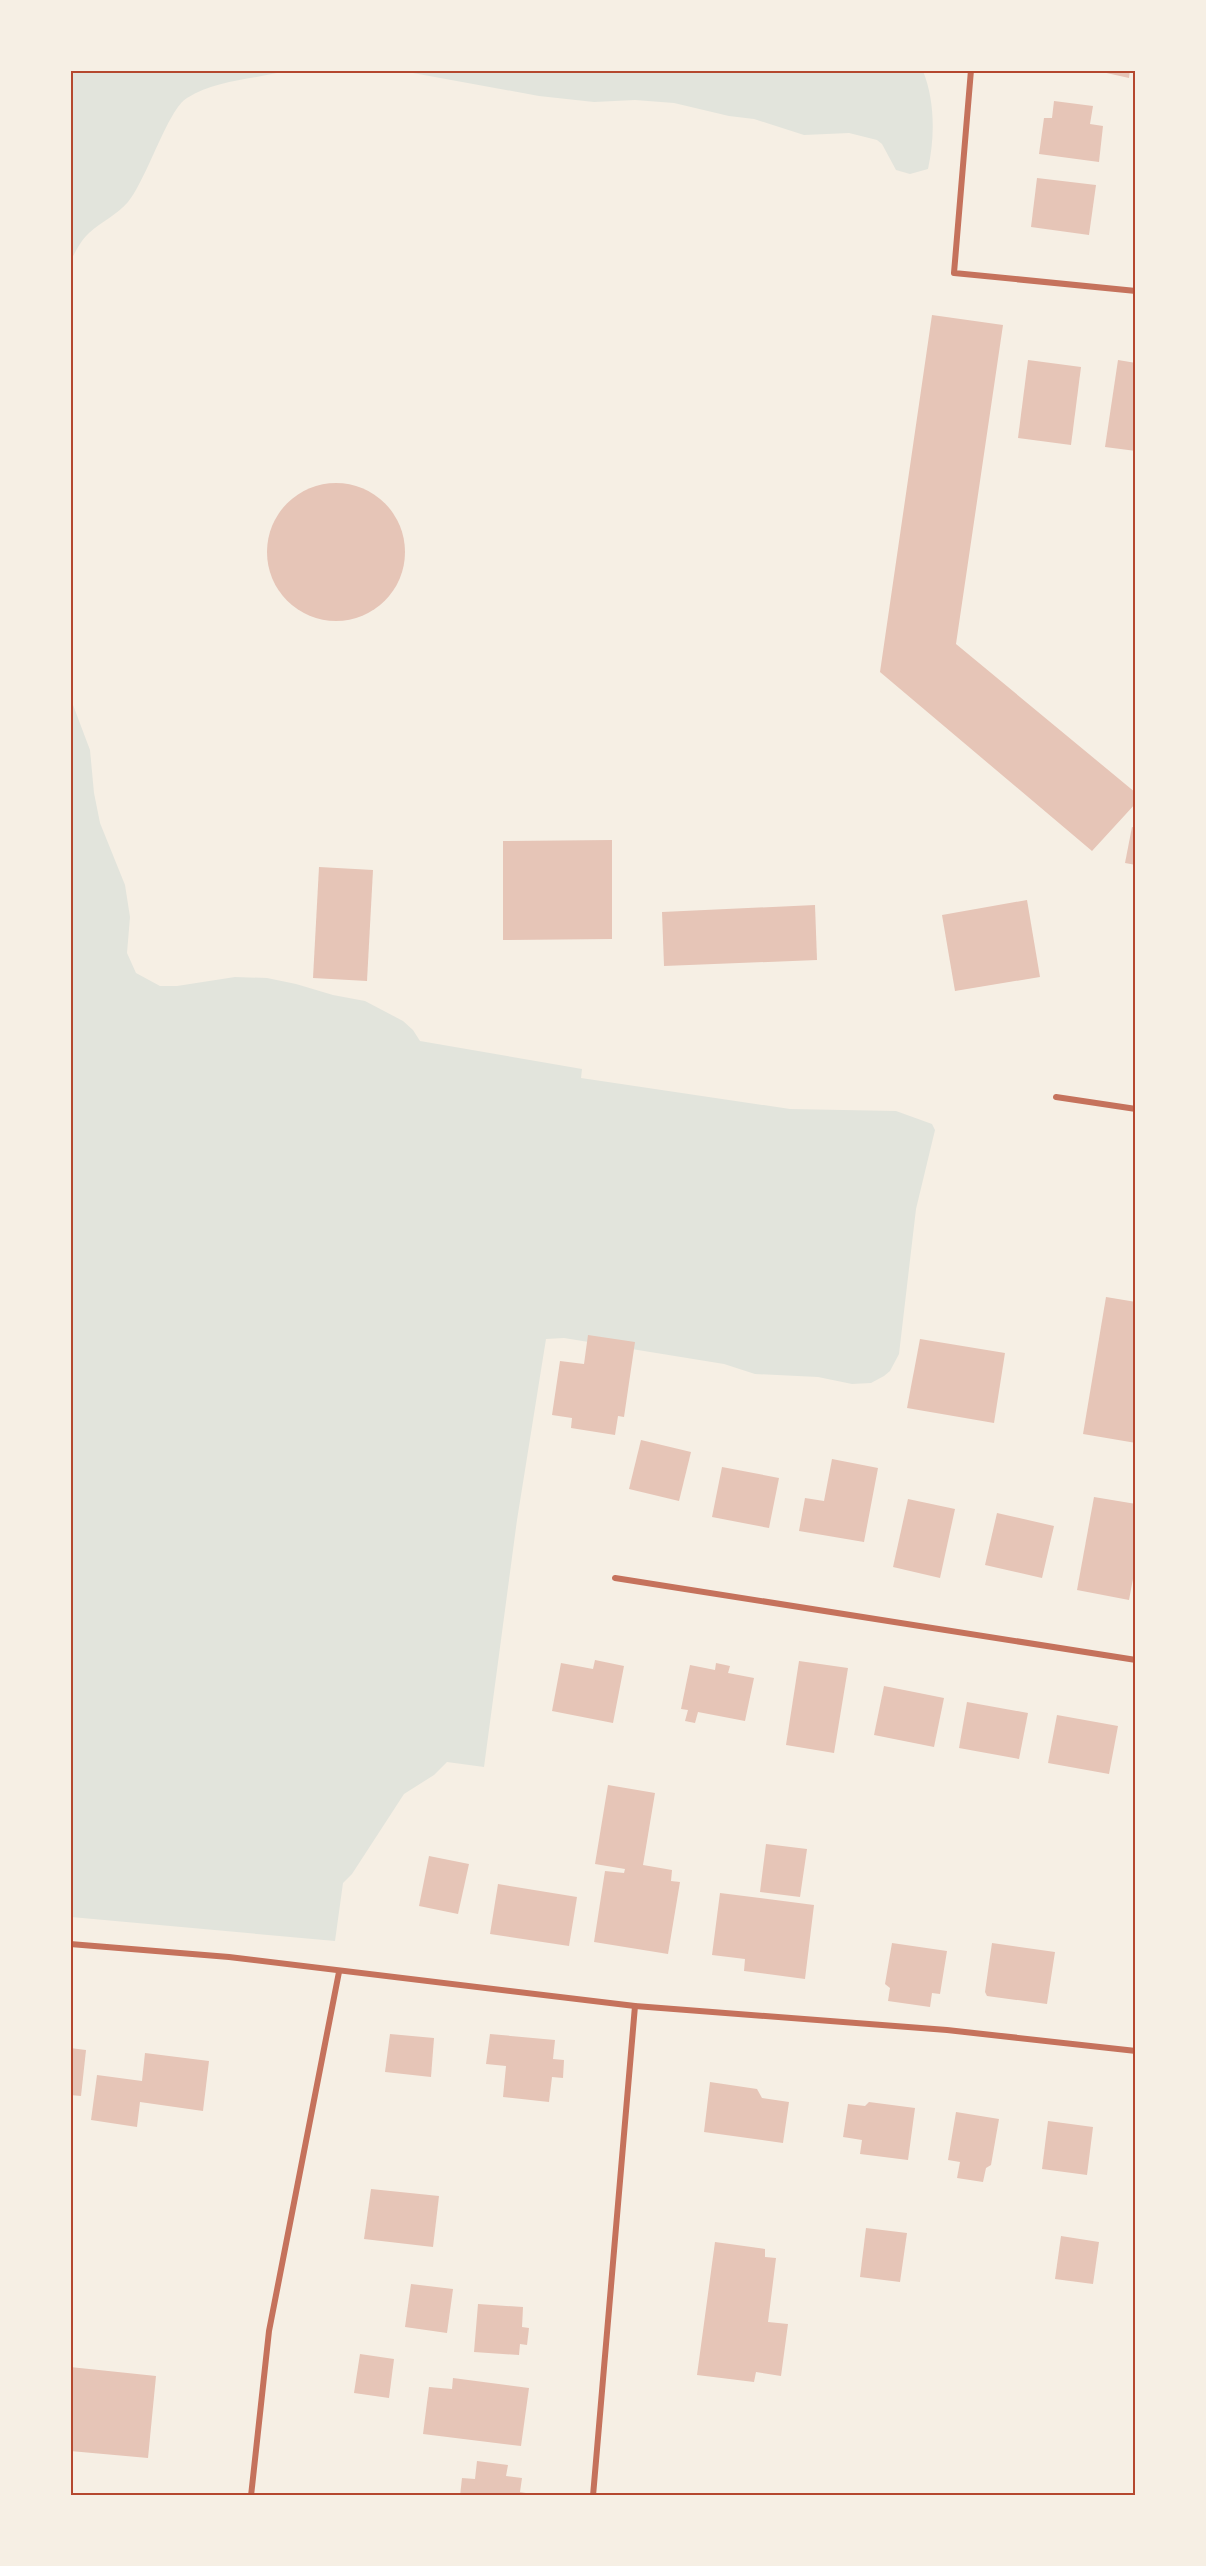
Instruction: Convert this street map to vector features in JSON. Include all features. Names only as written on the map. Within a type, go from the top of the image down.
[{"type":"street","points":[[971,70],[954,273],[1136,291]]},
{"type":"street","points":[[1056,1097],[1136,1109]]},
{"type":"street","points":[[615,1578],[1136,1660]]},
{"type":"street","points":[[70,1944],[229,1957],[635,2006],[947,2030],[1136,2051]]},
{"type":"street","points":[[251,2496],[269,2331],[339,1972]]},
{"type":"street","points":[[593,2496],[635,2006]]},
{"type":"shaded area","points":[[71,70],[284,71],[210,87],[187,98],[172,116],[143,178],[128,202],[86,236],[71,260]]},
{"type":"shaded area","points":[[402,71],[923,71],[932,107],[933,132],[928,169],[910,174],[896,170],[882,144],[877,140],[849,133],[804,135],[754,119],[729,116],[674,103],[635,100],[594,102],[539,96]]},
{"type":"shaded area","points":[[70,697],[90,750],[94,793],[100,823],[125,885],[130,917],[127,953],[136,973],[160,986],[177,986],[235,977],[267,978],[365,1001],[403,1021],[420,1041],[582,1069],[581,1078],[790,1109],[896,1111],[932,1124],[935,1130],[916,1209],[899,1354],[890,1371],[871,1383],[852,1384],[818,1377],[755,1374],[724,1364],[564,1338],[546,1339],[517,1520],[484,1767],[447,1762],[434,1775],[404,1794],[352,1874],[343,1883],[335,1941],[71,1917]]},
{"type":"building","points":[[1093,70],[1130,70],[1129,78]]},
{"type":"building","points":[[1054,101],[1093,106],[1090,124],[1103,126],[1099,162],[1039,154],[1044,118],[1052,118]]},
{"type":"building","points":[[1037,178],[1096,185],[1089,235],[1031,227]]},
{"type":"building","points":[[932,315],[1003,325],[956,644],[1136,793],[1136,803],[1092,851],[880,672]]},
{"type":"building","points":[[1028,360],[1081,367],[1071,445],[1018,438]]},
{"type":"building","points":[[1118,360],[1136,363],[1136,451],[1105,447]]},
{"type":"building","points":[[336,483],[362,488],[385,503],[400,526],[405,552],[400,578],[385,601],[362,616],[336,621],[310,616],[287,601],[272,578],[267,552],[272,526],[287,503],[310,488]]},
{"type":"building","points":[[1132,827],[1136,828],[1136,865],[1125,863]]},
{"type":"building","points":[[612,840],[612,939],[503,940],[503,841]]},
{"type":"building","points":[[319,867],[373,870],[367,981],[313,978]]},
{"type":"building","points":[[1027,900],[1040,977],[955,991],[942,915]]},
{"type":"building","points":[[815,905],[817,960],[664,966],[662,912]]},
{"type":"building","points":[[1106,1297],[1136,1302],[1136,1443],[1083,1434]]},
{"type":"building","points":[[588,1335],[635,1342],[624,1417],[618,1416],[615,1435],[571,1428],[572,1418],[552,1415],[560,1361],[584,1364]]},
{"type":"building","points":[[920,1339],[1005,1353],[994,1423],[907,1408]]},
{"type":"building","points":[[641,1440],[691,1452],[679,1501],[629,1489]]},
{"type":"building","points":[[832,1459],[878,1468],[864,1542],[799,1531],[805,1498],[824,1501]]},
{"type":"building","points":[[722,1467],[779,1478],[769,1528],[712,1517]]},
{"type":"building","points":[[1094,1497],[1136,1504],[1136,1563],[1129,1600],[1077,1590]]},
{"type":"building","points":[[908,1499],[955,1509],[940,1578],[893,1567]]},
{"type":"building","points":[[997,1513],[1054,1526],[1042,1578],[985,1565]]},
{"type":"building","points":[[595,1660],[624,1666],[613,1723],[552,1711],[561,1663],[593,1669]]},
{"type":"building","points":[[799,1661],[848,1668],[834,1753],[786,1745]]},
{"type":"building","points":[[716,1663],[730,1666],[728,1673],[754,1678],[745,1721],[698,1712],[695,1723],[685,1721],[688,1710],[681,1709],[690,1665],[715,1670]]},
{"type":"building","points":[[884,1686],[944,1698],[934,1747],[874,1735]]},
{"type":"building","points":[[967,1702],[1028,1713],[1019,1759],[959,1748]]},
{"type":"building","points":[[1057,1715],[1118,1726],[1109,1774],[1048,1763]]},
{"type":"building","points":[[608,1785],[655,1793],[643,1865],[672,1870],[671,1881],[680,1882],[668,1954],[594,1942],[605,1871],[624,1873],[625,1869],[595,1864]]},
{"type":"building","points":[[766,1844],[807,1849],[800,1897],[760,1892]]},
{"type":"building","points":[[429,1856],[469,1864],[458,1914],[419,1906]]},
{"type":"building","points":[[498,1884],[577,1897],[569,1946],[490,1934]]},
{"type":"building","points":[[720,1893],[814,1905],[805,1979],[744,1971],[745,1959],[712,1955]]},
{"type":"building","points":[[892,1943],[947,1951],[940,1994],[932,1993],[930,2007],[888,2001],[890,1988],[885,1984]]},
{"type":"building","points":[[992,1943],[1055,1952],[1047,2004],[987,1996],[985,1992]]},
{"type":"building","points":[[390,2034],[434,2038],[431,2077],[385,2072]]},
{"type":"building","points":[[490,2034],[555,2040],[553,2059],[564,2060],[563,2078],[552,2077],[549,2102],[503,2097],[506,2066],[486,2064]]},
{"type":"building","points":[[70,2048],[86,2050],[81,2096],[70,2095]]},
{"type":"building","points":[[145,2053],[209,2061],[203,2111],[140,2102],[137,2127],[91,2120],[97,2075],[142,2081]]},
{"type":"building","points":[[710,2082],[757,2089],[762,2098],[789,2102],[783,2143],[704,2132]]},
{"type":"building","points":[[869,2102],[915,2108],[908,2160],[860,2154],[862,2140],[843,2137],[848,2104],[865,2106]]},
{"type":"building","points":[[956,2112],[999,2119],[991,2165],[986,2168],[983,2182],[957,2178],[960,2162],[948,2160]]},
{"type":"building","points":[[1048,2121],[1093,2127],[1087,2175],[1042,2169]]},
{"type":"building","points":[[371,2189],[439,2196],[433,2247],[364,2239]]},
{"type":"building","points":[[866,2228],[907,2233],[900,2282],[860,2277]]},
{"type":"building","points":[[1061,2236],[1099,2242],[1093,2284],[1055,2279]]},
{"type":"building","points":[[715,2242],[765,2249],[765,2257],[776,2258],[768,2322],[788,2324],[781,2376],[756,2372],[754,2382],[697,2375]]},
{"type":"building","points":[[411,2284],[453,2289],[447,2333],[405,2327]]},
{"type":"building","points":[[478,2304],[523,2307],[522,2327],[529,2328],[527,2345],[520,2344],[519,2355],[474,2352]]},
{"type":"building","points":[[360,2354],[394,2359],[389,2398],[354,2393]]},
{"type":"building","points":[[70,2367],[156,2376],[148,2458],[70,2451]]},
{"type":"building","points":[[453,2378],[529,2388],[521,2446],[423,2434],[429,2387],[452,2389]]},
{"type":"building","points":[[477,2461],[508,2465],[506,2476],[522,2478],[520,2492],[526,2493],[526,2496],[460,2496],[462,2478],[475,2479]]}]
